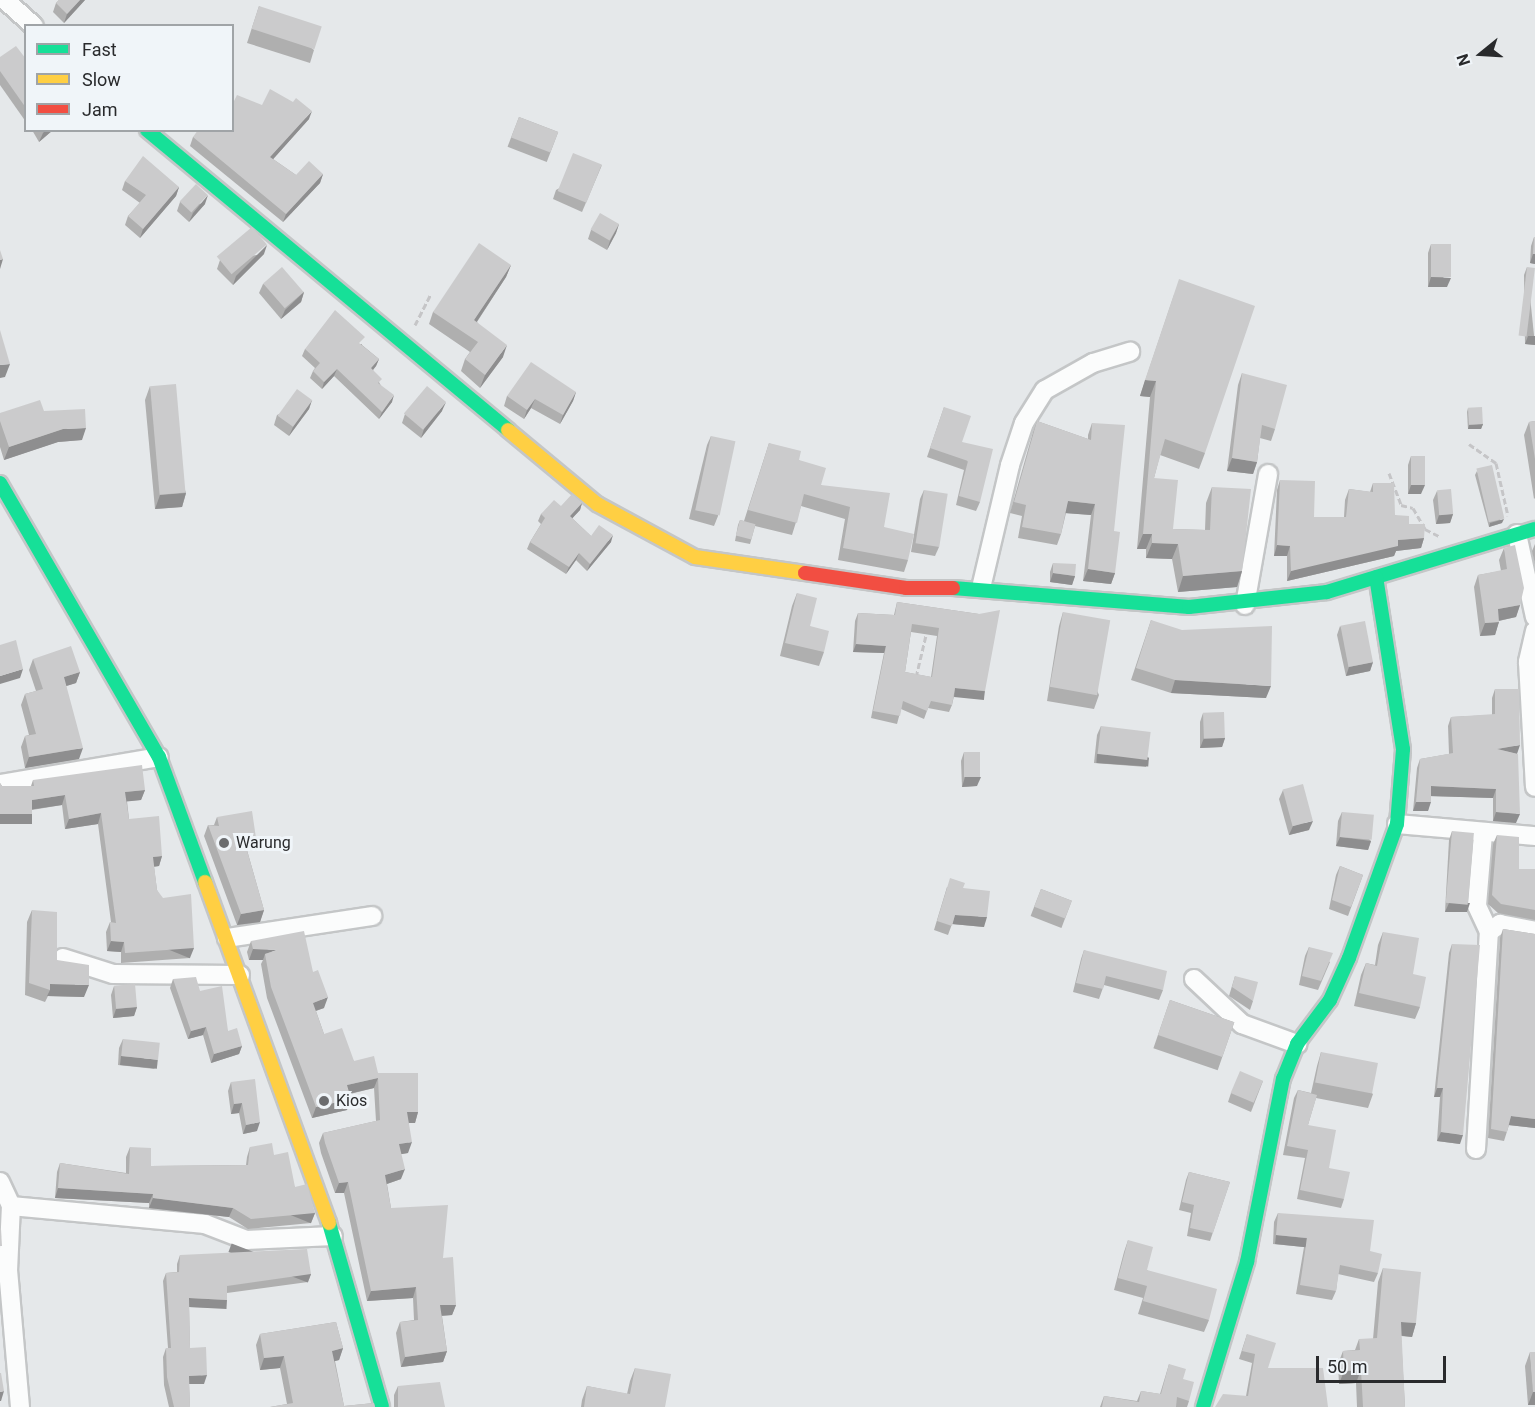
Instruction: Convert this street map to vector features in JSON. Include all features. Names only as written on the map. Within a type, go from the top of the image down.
[{"type":"street","points":[[6,0],[32,24]]},
{"type":"street","points":[[149,132],[200,180],[406,343],[597,504],[695,557],[906,588],[981,588],[1094,603],[1245,605],[1376,577],[1535,529]]},
{"type":"street","points":[[981,588],[1010,465],[1024,423],[1045,390],[1093,363],[1130,352]]},
{"type":"street","points":[[1245,605],[1268,474]]},
{"type":"street","points":[[0,483],[118,678],[146,759],[227,938],[230,976],[333,1236],[382,1407]]},
{"type":"street","points":[[1516,534],[1535,617]]},
{"type":"street","points":[[1203,1407],[1247,1262],[1272,1119],[1297,1044],[1330,999],[1349,958],[1397,824],[1403,749],[1376,577]]},
{"type":"street","points":[[1535,631],[1528,662],[1535,787]]},
{"type":"street","points":[[0,784],[146,759]]},
{"type":"street","points":[[1397,824],[1483,834],[1535,836]]},
{"type":"street","points":[[1476,1149],[1489,932],[1477,906],[1483,834]]},
{"type":"street","points":[[227,938],[372,916]]},
{"type":"street","points":[[1489,932],[1500,924],[1535,931]]},
{"type":"street","points":[[63,958],[113,974],[230,976]]},
{"type":"street","points":[[1194,979],[1242,1024],[1297,1044]]},
{"type":"street","points":[[0,1182],[11,1206],[8,1270],[20,1407]]},
{"type":"street","points":[[11,1206],[205,1224],[246,1240],[333,1236]]},
{"type":"path","points":[[406,343],[430,295]]},
{"type":"path","points":[[1469,444],[1496,463],[1516,534]]},
{"type":"path","points":[[1389,473],[1401,505],[1413,507],[1425,530],[1441,537],[1454,553]]},
{"type":"path","points":[[916,678],[929,622]]},
{"type":"building","points":[[59,0],[80,0],[67,14],[56,3]]},
{"type":"building","points":[[259,6],[322,26],[314,49],[252,29]]},
{"type":"building","points":[[16,46],[24,56],[24,105],[0,71],[0,57]]},
{"type":"building","points":[[270,89],[293,102],[296,98],[312,111],[270,157],[296,175],[309,161],[323,174],[286,214],[193,137],[197,132],[234,132],[234,101],[237,95],[262,105]]},
{"type":"building","points":[[519,117],[558,132],[550,153],[511,138]]},
{"type":"building","points":[[573,153],[602,165],[586,203],[558,191]]},
{"type":"building","points":[[143,156],[179,187],[143,229],[128,216],[146,195],[125,181]]},
{"type":"building","points":[[196,184],[208,195],[191,212],[180,202]]},
{"type":"building","points":[[600,213],[619,224],[610,240],[590,229]]},
{"type":"building","points":[[252,227],[267,245],[232,274],[217,257]]},
{"type":"building","points":[[1534,237],[1535,254],[1533,254]]},
{"type":"building","points":[[479,243],[511,265],[474,320],[507,345],[485,375],[465,359],[478,342],[433,312]]},
{"type":"building","points":[[1431,244],[1451,244],[1451,277],[1431,277]]},
{"type":"building","points":[[282,267],[304,292],[285,308],[263,283]]},
{"type":"building","points":[[1527,267],[1535,268],[1527,336],[1519,335]]},
{"type":"building","points":[[1179,279],[1255,306],[1205,453],[1165,439],[1154,478],[1178,480],[1173,529],[1210,530],[1212,487],[1251,489],[1242,571],[1183,576],[1178,544],[1152,543],[1152,534],[1143,534],[1156,381],[1145,380]]},
{"type":"building","points":[[335,310],[365,337],[359,343],[379,359],[371,368],[382,379],[378,383],[394,395],[382,412],[337,369],[324,382],[313,371],[320,363],[305,349]]},
{"type":"building","points":[[0,330],[10,364],[0,365]]},
{"type":"building","points":[[531,362],[576,392],[563,415],[535,399],[527,410],[507,396]]},
{"type":"building","points":[[1242,373],[1287,385],[1275,429],[1262,425],[1257,462],[1232,458]]},
{"type":"building","points":[[176,384],[185,493],[160,495],[150,386]]},
{"type":"building","points":[[427,386],[446,402],[423,430],[404,414]]},
{"type":"building","points":[[297,389],[312,400],[293,427],[278,416]]},
{"type":"building","points":[[40,400],[44,411],[85,409],[86,428],[63,429],[9,447],[0,421],[0,413]]},
{"type":"building","points":[[944,407],[971,416],[962,442],[993,449],[980,502],[959,496],[968,461],[930,448]]},
{"type":"building","points":[[1482,407],[1483,424],[1469,425],[1468,408]]},
{"type":"building","points":[[1037,421],[1091,440],[1092,423],[1125,425],[1114,531],[1120,532],[1115,573],[1088,569],[1095,504],[1068,501],[1061,534],[1022,527],[1026,505],[1014,502]]},
{"type":"building","points":[[1535,421],[1535,459],[1529,422]]},
{"type":"building","points":[[711,436],[735,441],[720,516],[695,510]]},
{"type":"building","points":[[769,443],[801,451],[799,460],[826,468],[821,485],[890,493],[884,527],[914,534],[908,560],[843,548],[850,507],[804,494],[797,523],[748,510]]},
{"type":"building","points":[[1411,456],[1425,456],[1425,485],[1411,485]]},
{"type":"building","points":[[1492,465],[1504,519],[1489,522],[1476,469]]},
{"type":"building","points":[[1280,480],[1315,481],[1314,517],[1346,517],[1349,489],[1373,492],[1373,483],[1394,483],[1395,515],[1409,516],[1409,524],[1425,524],[1424,538],[1398,540],[1398,546],[1291,571],[1290,546],[1277,545]]},
{"type":"building","points":[[1451,489],[1453,514],[1439,515],[1437,490]]},
{"type":"building","points":[[924,490],[948,494],[939,547],[916,543]]},
{"type":"building","points":[[572,494],[582,503],[570,516],[591,536],[599,525],[613,535],[590,564],[579,553],[569,567],[530,542],[545,518],[541,514],[554,500],[561,506]]},
{"type":"building","points":[[740,520],[755,524],[751,540],[736,535]]},
{"type":"building","points":[[1515,545],[1524,588],[1520,605],[1498,609],[1499,622],[1485,623],[1478,575],[1507,569],[1504,548]]},
{"type":"building","points":[[1053,563],[1076,564],[1075,576],[1053,573]]},
{"type":"building","points":[[797,593],[817,598],[810,626],[829,631],[824,652],[785,643]]},
{"type":"building","points":[[897,602],[979,614],[1000,610],[985,691],[955,688],[952,705],[931,701],[927,711],[903,701],[900,716],[873,711],[886,646],[856,644],[858,613],[895,615]],"holes":[[[912,624],[939,628],[932,677],[905,672]]]},
{"type":"building","points":[[1063,612],[1110,620],[1097,695],[1050,687]]},
{"type":"building","points":[[1151,620],[1182,630],[1272,626],[1271,686],[1175,680],[1136,668]]},
{"type":"building","points":[[1365,621],[1373,662],[1348,667],[1340,626]]},
{"type":"building","points":[[16,640],[23,669],[0,676],[0,645]]},
{"type":"building","points":[[71,646],[80,672],[64,677],[83,748],[29,757],[25,736],[36,734],[25,694],[43,689],[33,659]]},
{"type":"building","points":[[1495,689],[1519,689],[1520,745],[1497,749],[1518,754],[1520,814],[1496,812],[1496,789],[1431,786],[1431,802],[1416,802],[1420,759],[1453,753],[1451,717],[1495,714]]},
{"type":"building","points":[[1224,712],[1225,738],[1204,739],[1203,713]]},
{"type":"building","points":[[1101,726],[1151,732],[1147,760],[1098,754]]},
{"type":"building","points":[[964,752],[980,752],[980,777],[964,777]]},
{"type":"building","points":[[142,765],[145,790],[125,792],[129,819],[159,816],[162,856],[153,857],[157,890],[163,898],[191,894],[194,948],[125,953],[124,942],[111,941],[110,922],[116,923],[101,813],[69,819],[65,795],[32,800],[32,814],[0,814],[0,783],[2,786],[34,786],[33,780]]},
{"type":"building","points":[[1303,784],[1313,821],[1293,826],[1283,789]]},
{"type":"building","points":[[252,811],[256,838],[244,840],[264,910],[241,914],[208,825],[219,826],[217,817]]},
{"type":"building","points":[[1342,812],[1374,815],[1372,840],[1340,837]]},
{"type":"building","points":[[1452,831],[1474,833],[1468,905],[1446,903]]},
{"type":"building","points":[[1497,835],[1519,837],[1519,869],[1535,869],[1535,910],[1501,904],[1492,895]]},
{"type":"building","points":[[1340,866],[1363,875],[1351,907],[1332,900]]},
{"type":"building","points":[[950,878],[965,883],[963,888],[990,891],[987,917],[955,915],[952,926],[937,921]]},
{"type":"building","points":[[1041,889],[1072,901],[1065,919],[1034,907]]},
{"type":"building","points":[[32,910],[57,912],[57,960],[89,965],[89,985],[50,984],[50,990],[29,983]]},
{"type":"building","points":[[1503,929],[1535,934],[1535,1119],[1511,1116],[1507,1132],[1491,1129]]},
{"type":"building","points":[[304,931],[313,972],[318,970],[328,997],[313,1003],[324,1034],[342,1028],[354,1061],[374,1056],[378,1073],[418,1073],[418,1112],[407,1112],[412,1142],[399,1144],[405,1169],[385,1175],[391,1208],[448,1205],[443,1258],[453,1257],[456,1305],[440,1305],[447,1351],[405,1357],[400,1322],[418,1320],[416,1287],[371,1291],[348,1182],[339,1183],[325,1143],[323,1133],[380,1120],[378,1078],[347,1085],[351,1099],[316,1107],[271,987],[265,954],[277,950],[253,949],[251,941]]},
{"type":"building","points":[[1383,932],[1419,938],[1413,974],[1426,977],[1420,1007],[1359,993],[1366,963],[1377,966]]},
{"type":"building","points":[[1452,944],[1480,945],[1463,1135],[1441,1132],[1443,1088],[1437,1088]]},
{"type":"building","points":[[1309,947],[1333,953],[1321,981],[1302,976]]},
{"type":"building","points":[[1084,950],[1167,971],[1163,990],[1106,976],[1103,989],[1076,983]]},
{"type":"building","points":[[1235,976],[1258,982],[1253,1001],[1232,987]]},
{"type":"building","points":[[196,977],[200,991],[222,986],[228,1031],[237,1028],[242,1046],[214,1054],[206,1027],[191,1031],[173,979]]},
{"type":"building","points":[[135,984],[137,1007],[116,1009],[114,986]]},
{"type":"building","points":[[1170,1000],[1234,1022],[1222,1057],[1158,1035]]},
{"type":"building","points":[[123,1039],[160,1043],[158,1060],[121,1056]]},
{"type":"building","points":[[1321,1052],[1378,1063],[1372,1093],[1315,1082]]},
{"type":"building","points":[[1240,1071],[1263,1081],[1254,1103],[1231,1093]]},
{"type":"building","points":[[255,1079],[260,1122],[246,1125],[242,1103],[234,1104],[231,1082]]},
{"type":"building","points":[[1298,1090],[1317,1095],[1308,1125],[1336,1130],[1329,1168],[1350,1172],[1344,1199],[1300,1190],[1308,1150],[1287,1146]]},
{"type":"building","points":[[272,1143],[274,1155],[288,1152],[295,1187],[307,1184],[315,1213],[251,1219],[233,1208],[153,1198],[153,1194],[58,1188],[60,1163],[129,1174],[130,1147],[151,1148],[151,1166],[248,1165],[250,1147]]},
{"type":"building","points":[[1189,1172],[1230,1182],[1213,1233],[1190,1228],[1194,1205],[1182,1202]]},
{"type":"building","points":[[1278,1213],[1374,1220],[1370,1251],[1382,1254],[1378,1273],[1340,1265],[1336,1291],[1300,1285],[1307,1238],[1276,1235]]},
{"type":"building","points":[[0,1230],[2,1246],[0,1246]]},
{"type":"building","points":[[1128,1240],[1153,1247],[1147,1270],[1217,1289],[1209,1320],[1143,1301],[1147,1286],[1118,1278]]},
{"type":"building","points":[[307,1249],[311,1274],[227,1286],[227,1300],[189,1298],[190,1348],[206,1347],[207,1375],[189,1376],[190,1407],[174,1407],[167,1377],[166,1348],[171,1348],[166,1273],[179,1272],[180,1255]]},
{"type":"building","points":[[1383,1268],[1421,1272],[1416,1323],[1401,1322],[1405,1407],[1363,1407],[1361,1370],[1344,1371],[1343,1351],[1360,1350],[1359,1339],[1377,1338]]},
{"type":"building","points":[[336,1322],[343,1348],[332,1351],[344,1406],[374,1403],[375,1407],[270,1407],[293,1403],[284,1356],[264,1358],[260,1334]]},
{"type":"building","points":[[1247,1334],[1276,1343],[1268,1368],[1323,1368],[1328,1407],[1215,1407],[1223,1394],[1248,1396],[1255,1354],[1242,1351]]},
{"type":"building","points":[[1530,1352],[1535,1352],[1535,1392],[1533,1392]]},
{"type":"building","points":[[1169,1364],[1186,1369],[1183,1379],[1194,1382],[1189,1401],[1177,1397],[1176,1407],[1102,1407],[1104,1396],[1139,1402],[1141,1391],[1161,1394]]},
{"type":"building","points":[[635,1368],[671,1374],[665,1407],[584,1407],[587,1386],[630,1394]]},
{"type":"building","points":[[0,1373],[4,1391],[0,1392]]},
{"type":"building","points":[[440,1382],[445,1407],[398,1407],[398,1386]]},
{"type":"traffic: fast","points":[[149,132],[508,430]]},
{"type":"traffic: fast","points":[[0,483],[159,757],[205,882]]},
{"type":"traffic: fast","points":[[953,588],[1189,607],[1327,592],[1535,529]]},
{"type":"traffic: fast","points":[[1203,1407],[1247,1262],[1283,1079],[1297,1044],[1330,1000],[1349,958],[1397,824],[1403,749],[1376,577]]},
{"type":"traffic: fast","points":[[329,1223],[382,1407]]},
{"type":"traffic: slow","points":[[508,430],[597,504],[695,557],[805,573]]},
{"type":"traffic: slow","points":[[205,882],[329,1223]]},
{"type":"traffic: jam","points":[[805,573],[906,588],[953,588]]},
{"type":"place","name":"Warung","points":[[224,843]]},
{"type":"place","name":"Kios","points":[[324,1101]]}]
